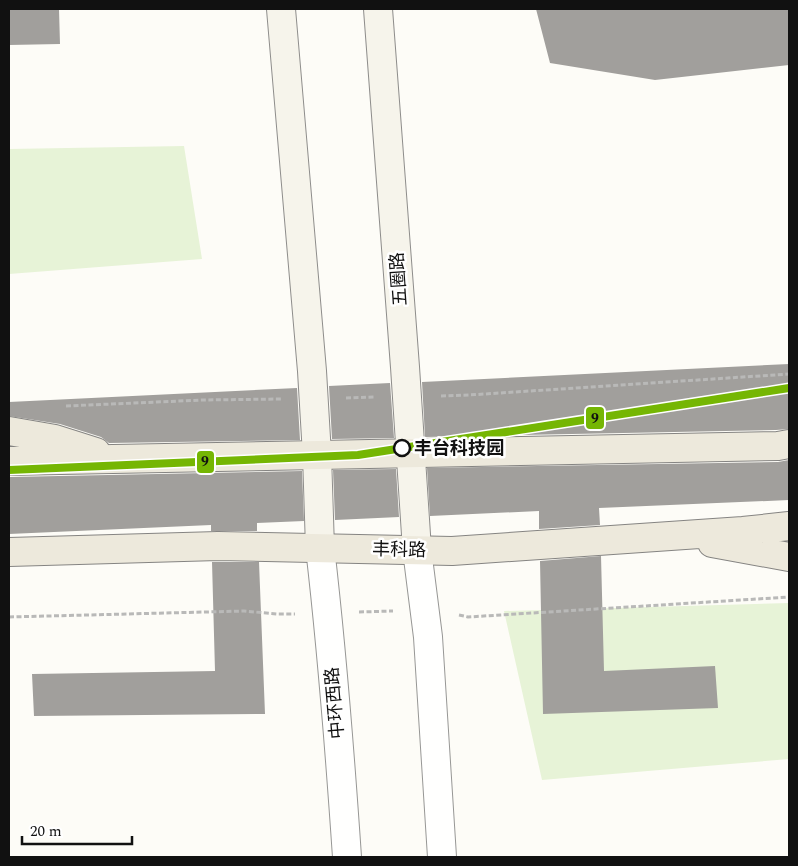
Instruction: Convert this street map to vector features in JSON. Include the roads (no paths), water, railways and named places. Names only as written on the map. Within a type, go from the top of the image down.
[{"type":"main road","points":[[281,9],[311,361],[320,548]]},
{"type":"main road","name":"五圈路","points":[[378,9],[417,550]]},
{"type":"main road","points":[[9,431],[55,439],[116,459]]},
{"type":"main road","points":[[9,461],[778,446],[789,444]]},
{"type":"main road","name":"丰科路","points":[[9,552],[218,546],[452,551],[744,531],[789,526]]},
{"type":"main road","points":[[671,536],[789,557]]},
{"type":"street","name":"中环西路","points":[[320,548],[347,857]]},
{"type":"street","points":[[417,550],[428,637],[442,857]]},
{"type":"place","name":"丰台科技园","points":[[402,448]]}]
